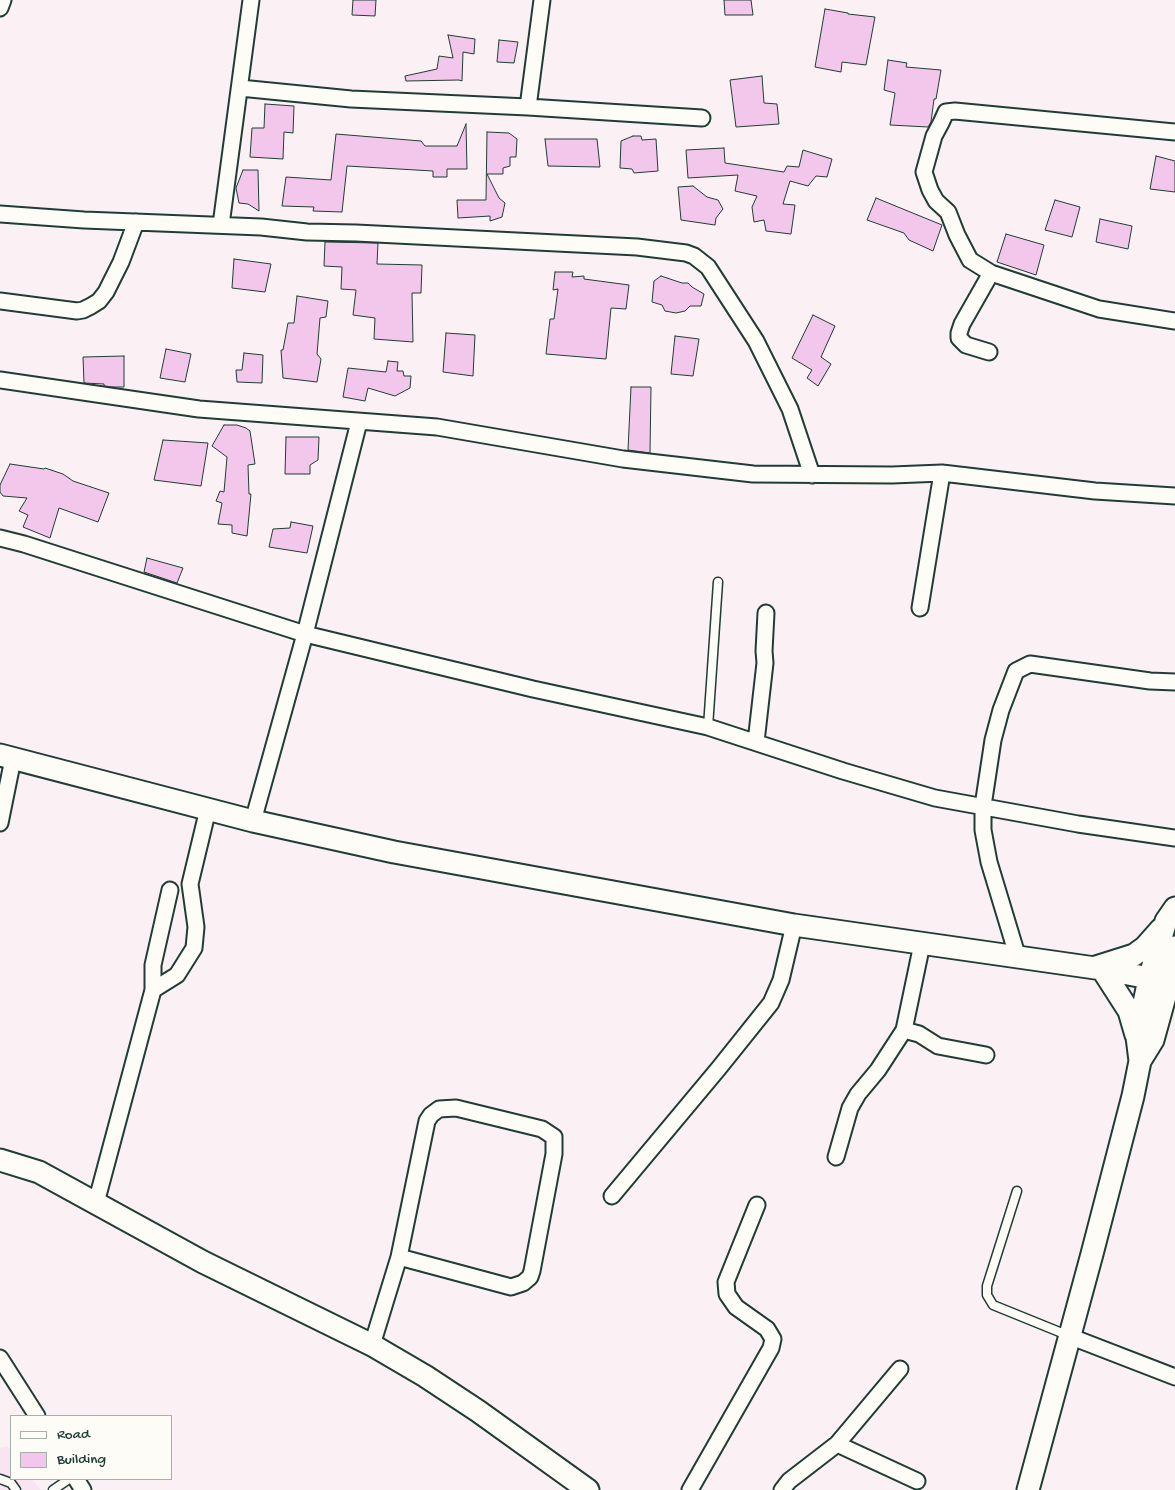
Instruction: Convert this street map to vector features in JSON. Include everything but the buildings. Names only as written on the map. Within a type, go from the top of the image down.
[{"type":"street","points":[[0,8],[3,0]]},
{"type":"street","points":[[221,225],[251,0]]},
{"type":"street","points":[[528,107],[542,0]]},
{"type":"street","points":[[240,88],[351,100],[528,107],[702,118]]},
{"type":"street","points":[[1175,132],[955,111],[946,112],[934,136],[924,172],[930,190],[936,201],[948,212],[970,260],[991,273],[1100,309],[1175,321]]},
{"type":"street","points":[[0,214],[84,220],[261,227],[307,232],[637,247],[686,253],[694,256],[708,267],[768,362],[790,409],[812,475]]},
{"type":"street","points":[[0,301],[77,311],[92,306],[106,292],[121,262],[136,222]]},
{"type":"street","points":[[989,352],[966,345],[959,338],[959,334],[962,324],[991,273]]},
{"type":"street","points":[[0,380],[199,409],[437,427],[623,459],[753,474],[892,475],[942,473],[1096,491],[1175,496]]},
{"type":"street","points":[[253,821],[305,634],[359,422]]},
{"type":"street","points":[[920,608],[942,473]]},
{"type":"street","points":[[0,538],[305,634],[533,689],[708,727],[843,771],[935,798],[1078,824],[1175,838]]},
{"type":"street","points":[[756,742],[765,663],[766,613]]},
{"type":"street","points":[[1018,958],[989,862],[983,830],[983,806],[993,740],[1001,710],[1016,671],[1030,664],[1150,682],[1175,682]]},
{"type":"street","points":[[0,823],[7,757],[253,821],[394,852],[794,925],[1097,969],[1164,981]]},
{"type":"street","points":[[153,990],[177,975],[194,948],[196,926],[190,884],[208,809]]},
{"type":"street","points":[[96,1202],[153,990],[153,965],[170,890]]},
{"type":"street","points":[[1097,969],[1134,955],[1154,938],[1171,915]]},
{"type":"street","points":[[1164,981],[1171,915]]},
{"type":"street","points":[[612,1196],[771,1004],[781,980],[794,925]]},
{"type":"street","points":[[836,1157],[850,1108],[904,1030],[922,944]]},
{"type":"street","points":[[1028,1490],[1126,1124],[1145,1038],[1175,947]]},
{"type":"street","points":[[1097,969],[1129,1011],[1145,1038]]},
{"type":"street","points":[[1145,1038],[1175,1018]]},
{"type":"street","points":[[904,1030],[919,1034],[938,1046],[986,1055]]},
{"type":"street","points":[[372,1346],[399,1257],[427,1121],[431,1115],[439,1109],[456,1108],[542,1129],[554,1136],[554,1154],[532,1271],[530,1277],[523,1283],[512,1287],[399,1257]]},
{"type":"street","points":[[0,1160],[38,1172],[203,1262],[372,1346],[425,1376],[588,1490]]},
{"type":"street","points":[[690,1490],[771,1348],[773,1339],[767,1329],[736,1307],[727,1294],[726,1282],[757,1206]]},
{"type":"street","points":[[1070,1336],[1175,1377]]},
{"type":"street","points":[[0,1358],[36,1415]]},
{"type":"street","points":[[782,1490],[789,1481],[838,1444],[900,1369]]},
{"type":"street","points":[[838,1444],[916,1481]]},
{"type":"lane","points":[[708,727],[718,582]]},
{"type":"lane","points":[[1017,1191],[987,1286],[987,1295],[993,1305],[1070,1336]]},
{"type":"lane","points":[[0,1479],[11,1482],[16,1490]]},
{"type":"lane","points":[[53,1490],[68,1480]]},
{"type":"shaded area","points":[[7,1446],[10,1450],[10,1480],[33,1480],[41,1490],[0,1490],[0,1448]]}]
